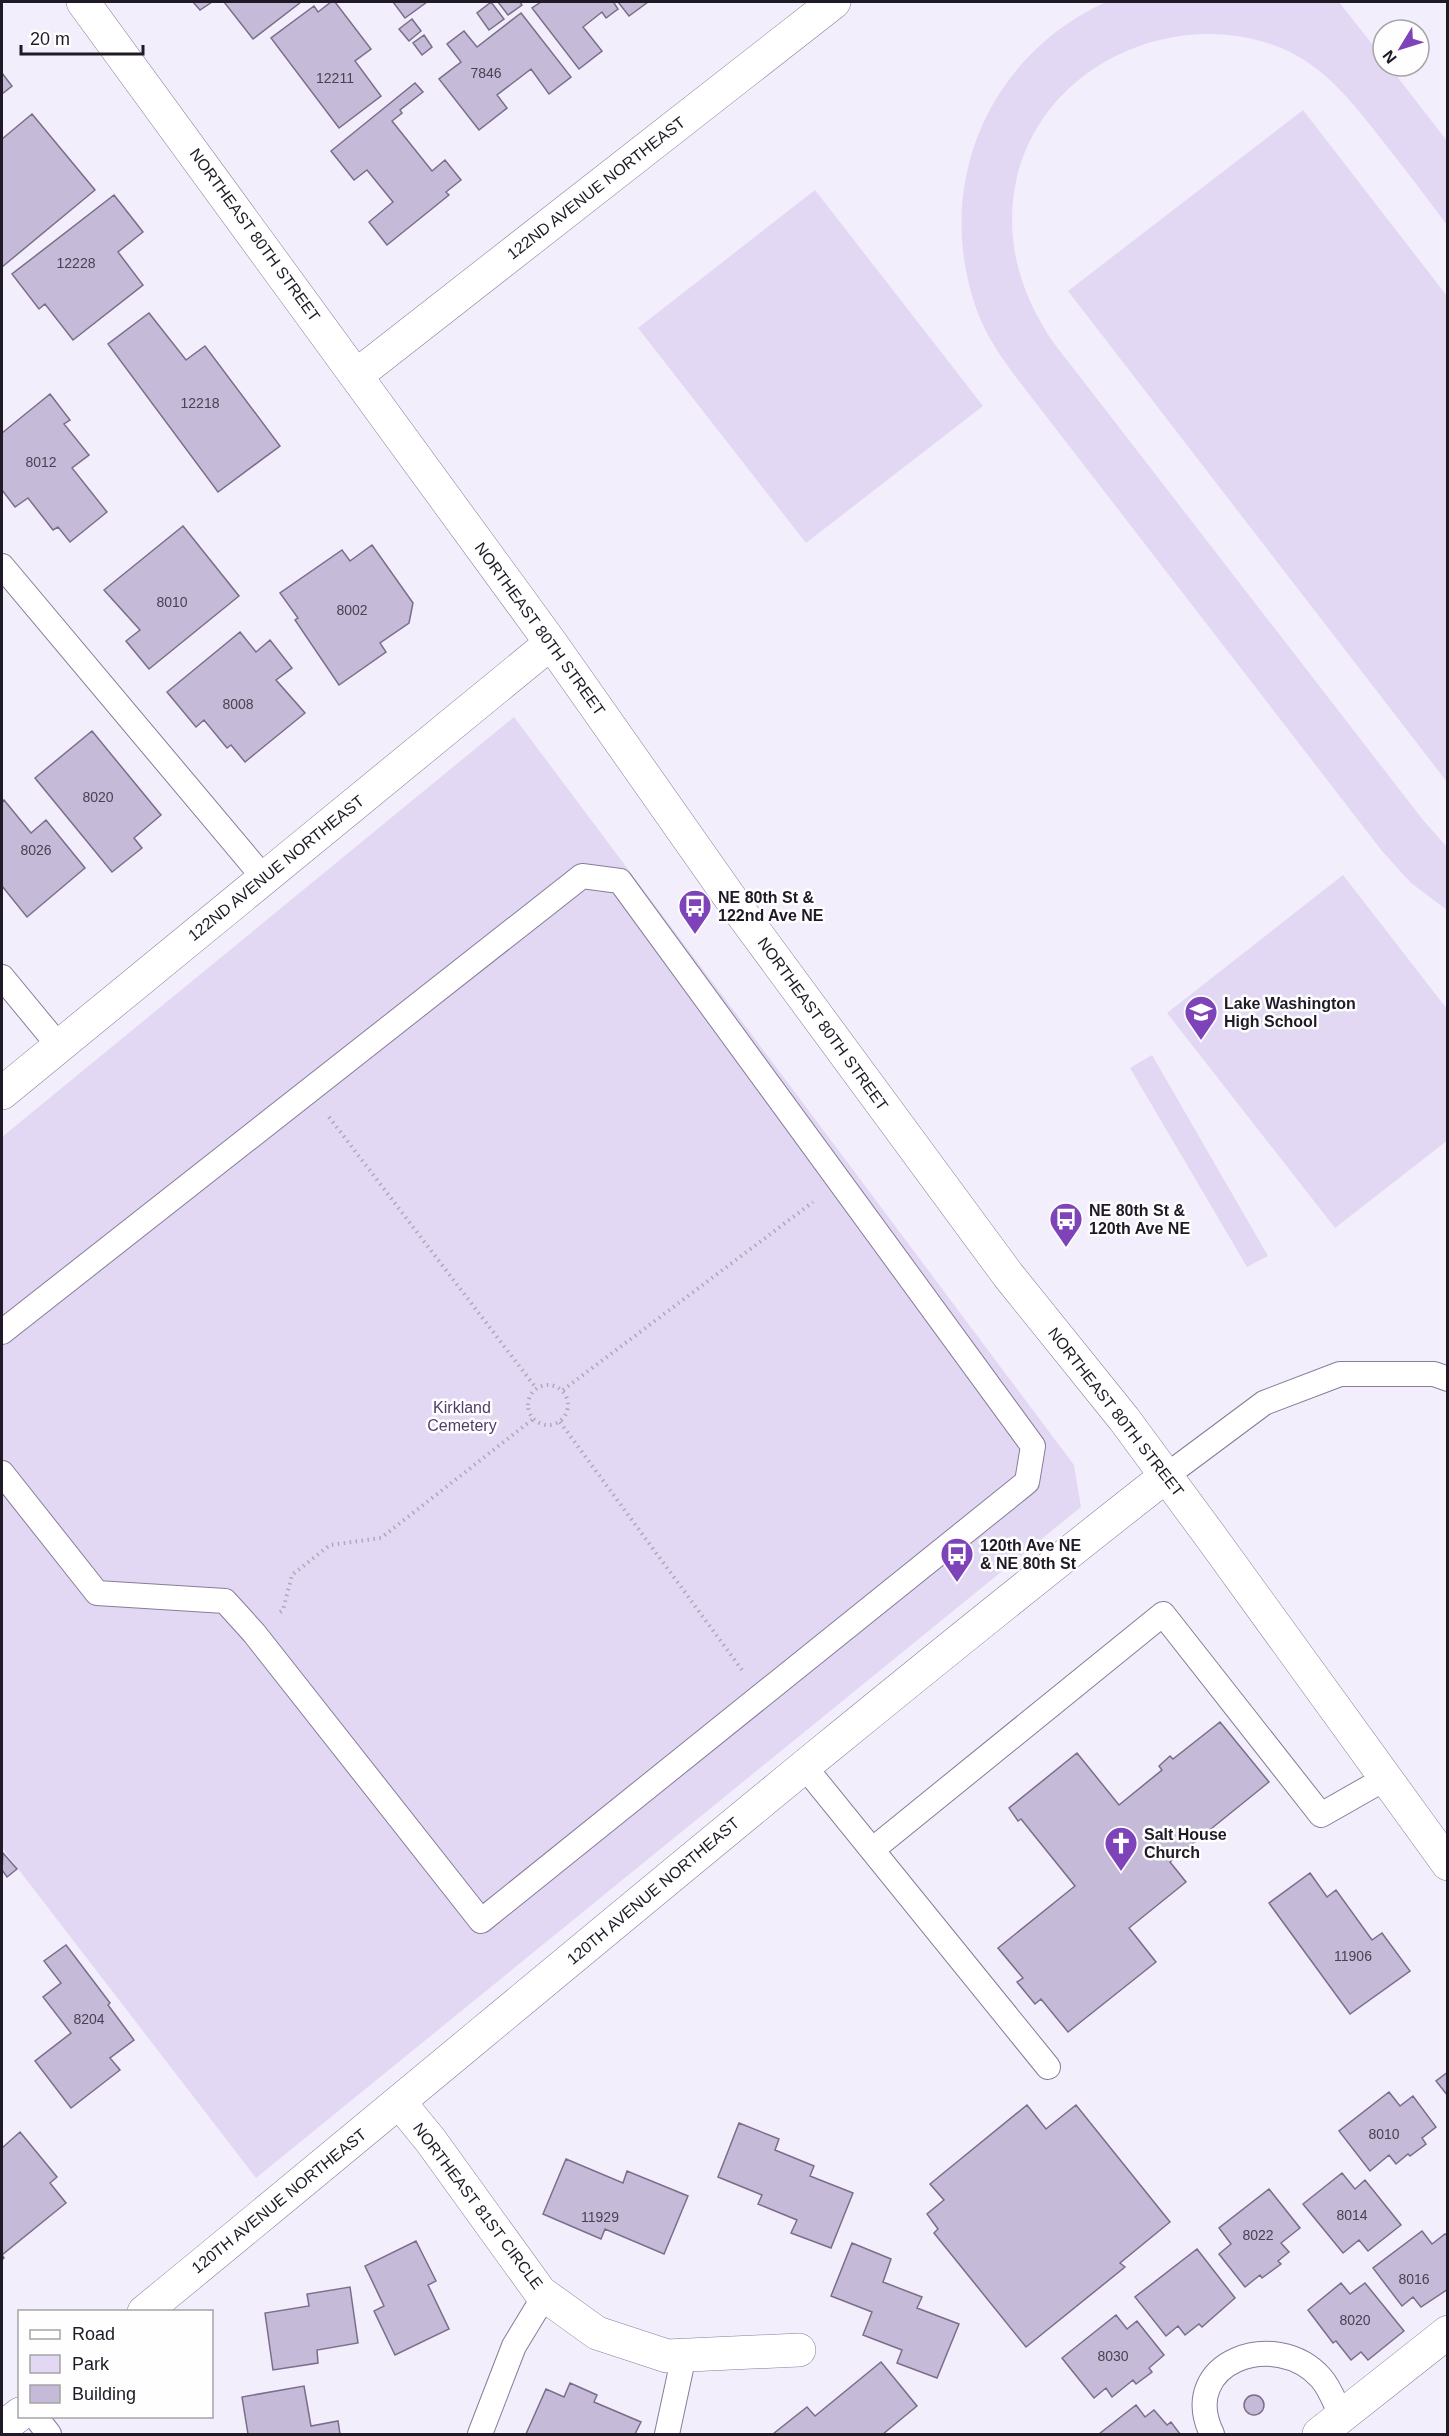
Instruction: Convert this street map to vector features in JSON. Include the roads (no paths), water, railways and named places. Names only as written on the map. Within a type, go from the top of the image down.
[{"type":"street","name":"NORTHEAST 80TH STREET","points":[[83,2],[551,643],[731,899],[1008,1275],[1124,1419],[1448,1864]]},
{"type":"street","name":"122ND AVENUE NORTHEAST","points":[[357,375],[834,2]]},
{"type":"street","name":"122ND AVENUE NORTHEAST","points":[[2,1093],[551,643]]},
{"type":"street","name":"120TH AVENUE NORTHEAST","points":[[146,2310],[804,1766],[1166,1476]]},
{"type":"street","name":"NORTHEAST 81ST CIRCLE","points":[[399,2103],[431,2141],[545,2295],[597,2333],[667,2356],[799,2350]]},
{"type":"street","points":[[1330,2425],[1448,2332]]},
{"type":"street","points":[[2,2428],[18,2416]]},
{"type":"lane","points":[[2,566],[264,878]]},
{"type":"lane","points":[[2,1332],[582,876],[620,881],[1033,1446],[1027,1482],[481,1921],[254,1633],[225,1601],[97,1593],[2,1473]]},
{"type":"lane","points":[[2,977],[59,1046]]},
{"type":"lane","points":[[1166,1476],[1264,1403],[1340,1374],[1443,1372]]},
{"type":"lane","points":[[872,1850],[1163,1614],[1321,1815],[1386,1778]]},
{"type":"lane","points":[[804,1766],[1048,2067]]},
{"type":"lane","points":[[480,2434],[514,2346],[545,2295]]},
{"type":"lane","points":[[1212,2434],[1203,2409],[1205,2392],[1213,2379],[1229,2364],[1248,2355],[1272,2353],[1294,2359],[1320,2376],[1326,2384],[1330,2425]]},
{"type":"lane","points":[[667,2434],[684,2355]]},
{"type":"lane","points":[[37,2418],[49,2434]]},
{"type":"place","name":"NE 80th St & 122nd Ave NE","points":[[695,935]]},
{"type":"place","name":"Lake Washington High School","points":[[1201,1041]]},
{"type":"place","name":"NE 80th St & 120th Ave NE","points":[[1066,1248]]},
{"type":"place","name":"120th Ave NE & NE 80th St","points":[[957,1583]]},
{"type":"place","name":"Salt House Church","points":[[1121,1872]]},
{"type":"park label","name":"Kirkland Cemetery","points":[[462,1416]]}]
